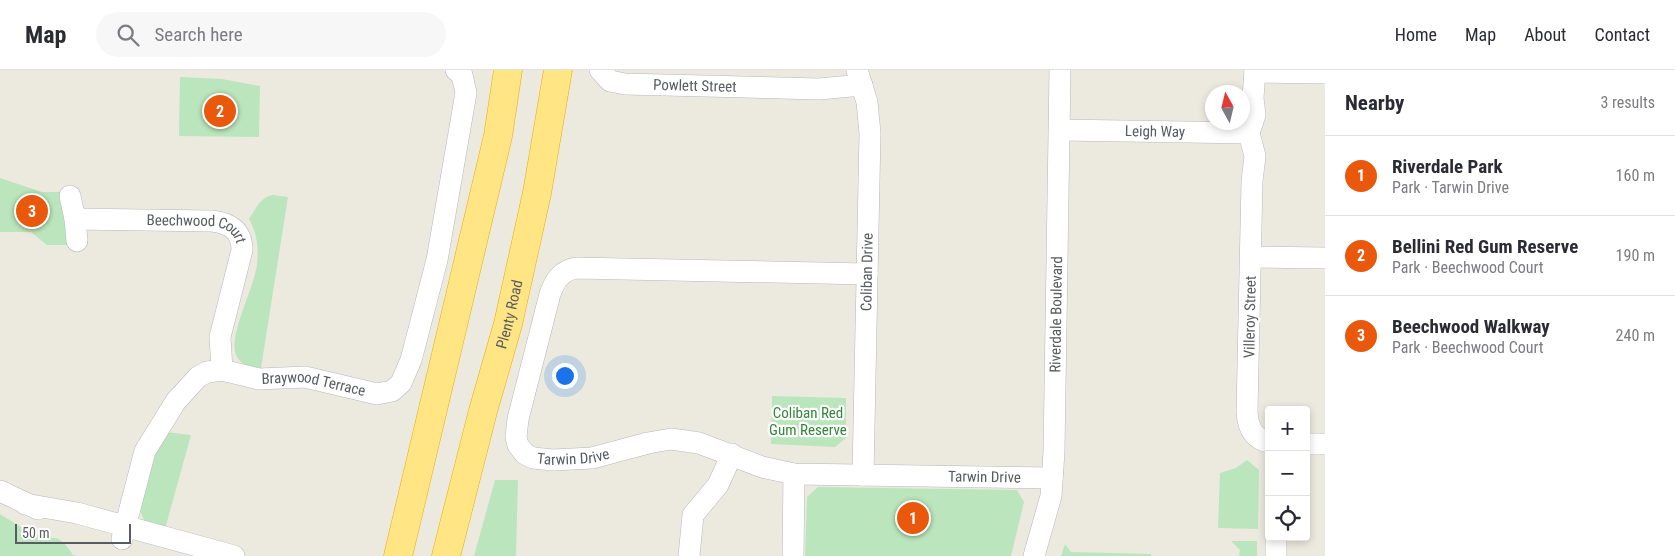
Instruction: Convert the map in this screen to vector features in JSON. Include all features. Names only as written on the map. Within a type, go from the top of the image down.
[{"type":"highway","points":[[398,556],[498,136],[508,70]]},
{"type":"highway","name":"Plenty Road","points":[[446,556],[483,411],[508,324],[537,193],[558,70]]},
{"type":"street","name":"Powlett Street","points":[[600,70],[610,80],[625,84],[819,89],[859,77]]},
{"type":"street","name":"Powlett Street","points":[[794,87],[813,83],[843,70]]},
{"type":"street","name":"Riverdale Boulevard","points":[[1034,556],[1049,503],[1052,478],[1060,70]]},
{"type":"street","points":[[1255,71],[1325,73]]},
{"type":"street","name":"Villeroy Street","points":[[1250,120],[1255,115],[1253,98],[1255,71]]},
{"type":"street","name":"Braywood Terrace","points":[[222,370],[259,378],[305,377],[376,394],[384,394],[397,389],[407,373],[437,260],[465,104],[466,93],[459,73]]},
{"type":"street","name":"Coliban Drive","points":[[859,77],[867,102],[870,133],[864,475]]},
{"type":"street","name":"Leigh Way","points":[[1060,130],[1205,127]]},
{"type":"street","name":"Villeroy Street","points":[[1245,130],[1255,156],[1252,181],[1248,421],[1253,434],[1265,440]]},
{"type":"street","points":[[70,196],[76,218],[77,241]]},
{"type":"street","name":"Beechwood Court","points":[[76,218],[212,221],[231,226],[237,232],[242,250],[220,337],[222,370]]},
{"type":"street","points":[[1251,257],[1325,258]]},
{"type":"street","name":"Tarwin Drive","points":[[867,274],[576,268],[564,272],[559,276],[550,294],[518,419],[516,437],[521,450],[533,458],[541,460],[573,460],[612,454],[648,442],[671,439],[699,443],[762,467],[794,474],[1052,478]]},
{"type":"street","points":[[124,533],[145,451],[157,430],[189,384],[207,372],[222,370]]},
{"type":"street","points":[[1310,444],[1325,444]]},
{"type":"street","points":[[689,556],[694,515],[718,485],[732,454]]},
{"type":"street","points":[[793,556],[794,474]]},
{"type":"street","points":[[0,491],[75,525],[124,533],[194,553],[234,556]]},
{"type":"street","points":[[1276,541],[1276,556]]},
{"type":"green space","points":[[180,77],[222,79],[260,86],[259,137],[179,136]]},
{"type":"green space","points":[[0,178],[42,192],[62,192],[70,245],[47,245],[31,232],[0,232]]},
{"type":"green space","points":[[273,195],[288,197],[261,368],[247,366],[239,360],[235,349],[235,338],[257,264],[257,241],[249,219],[265,198]]},
{"type":"green space","name":"Coliban Red Gum Reserve","points":[[772,396],[846,398],[846,438],[835,447],[771,444]]},
{"type":"green space","points":[[166,432],[191,435],[165,529],[146,525],[139,508],[156,451]]},
{"type":"green space","points":[[1247,460],[1259,470],[1258,529],[1218,528],[1220,473],[1236,468]]},
{"type":"green space","points":[[495,480],[518,480],[516,556],[474,556]]},
{"type":"green space","points":[[818,487],[1017,490],[1024,502],[1011,556],[805,556],[807,497]]},
{"type":"green space","points":[[0,514],[38,535],[59,539],[68,547],[73,555],[77,556],[0,556]]},
{"type":"green space","points":[[1231,541],[1257,541],[1257,556],[1239,556],[1240,550]]},
{"type":"green space","points":[[1065,544],[1071,552],[1151,554],[1151,556],[1061,556]]},
{"type":"place","name":"Bellini Red Gum Reserve","points":[[220,111]]},
{"type":"place","name":"Beechwood Walkway","points":[[32,211]]},
{"type":"place","name":"Riverdale Park","points":[[913,518]]}]
